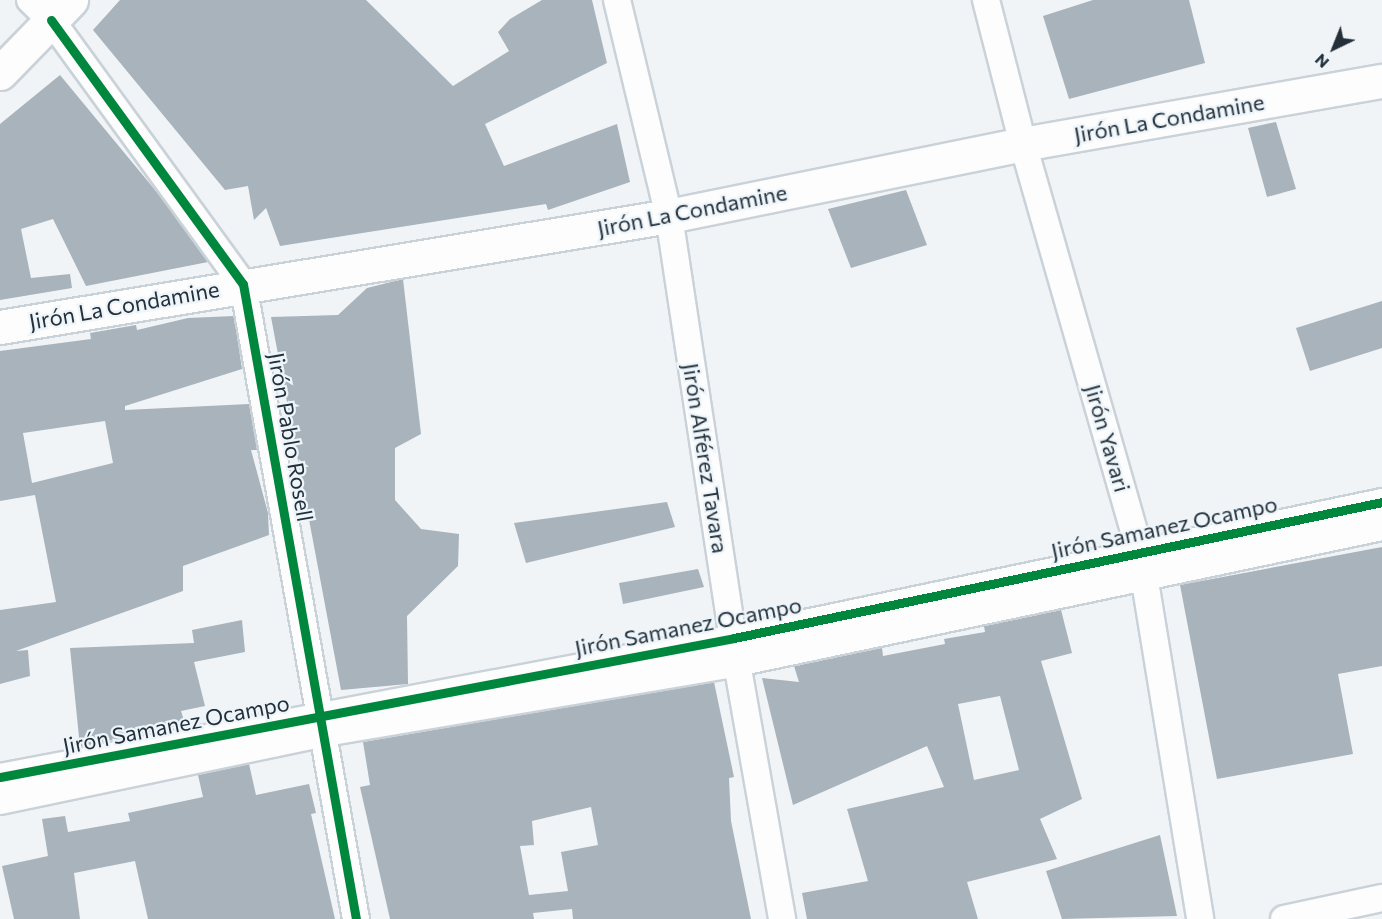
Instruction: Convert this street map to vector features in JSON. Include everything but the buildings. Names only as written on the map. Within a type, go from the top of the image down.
[{"type":"main road","points":[[0,73],[51,7]]},
{"type":"main road","name":"Jirón La Condamine","points":[[0,327],[243,284],[669,216],[1023,144],[1382,81]]},
{"type":"street","name":"Jirón Alférez Tavara","points":[[617,0],[669,216],[737,663],[782,919]]},
{"type":"street","name":"Jirón Yavari","points":[[986,0],[1023,144],[1142,563],[1200,919]]},
{"type":"street","name":"Jirón Pablo Rosell","points":[[51,7],[243,284],[356,919]]},
{"type":"street","name":"Jirón Samanez Ocampo","points":[[0,777],[323,725],[737,663],[1382,502]]},
{"type":"street","name":"Jirón Samanez Ocampo","points":[[0,801],[323,725],[735,638],[1142,563],[1382,527]]},
{"type":"street","points":[[1284,919],[1382,898]]},
{"type":"cycle path","points":[[51,20],[243,284],[356,919]]},
{"type":"cycle path","points":[[0,777],[734,638],[1382,502]]}]
